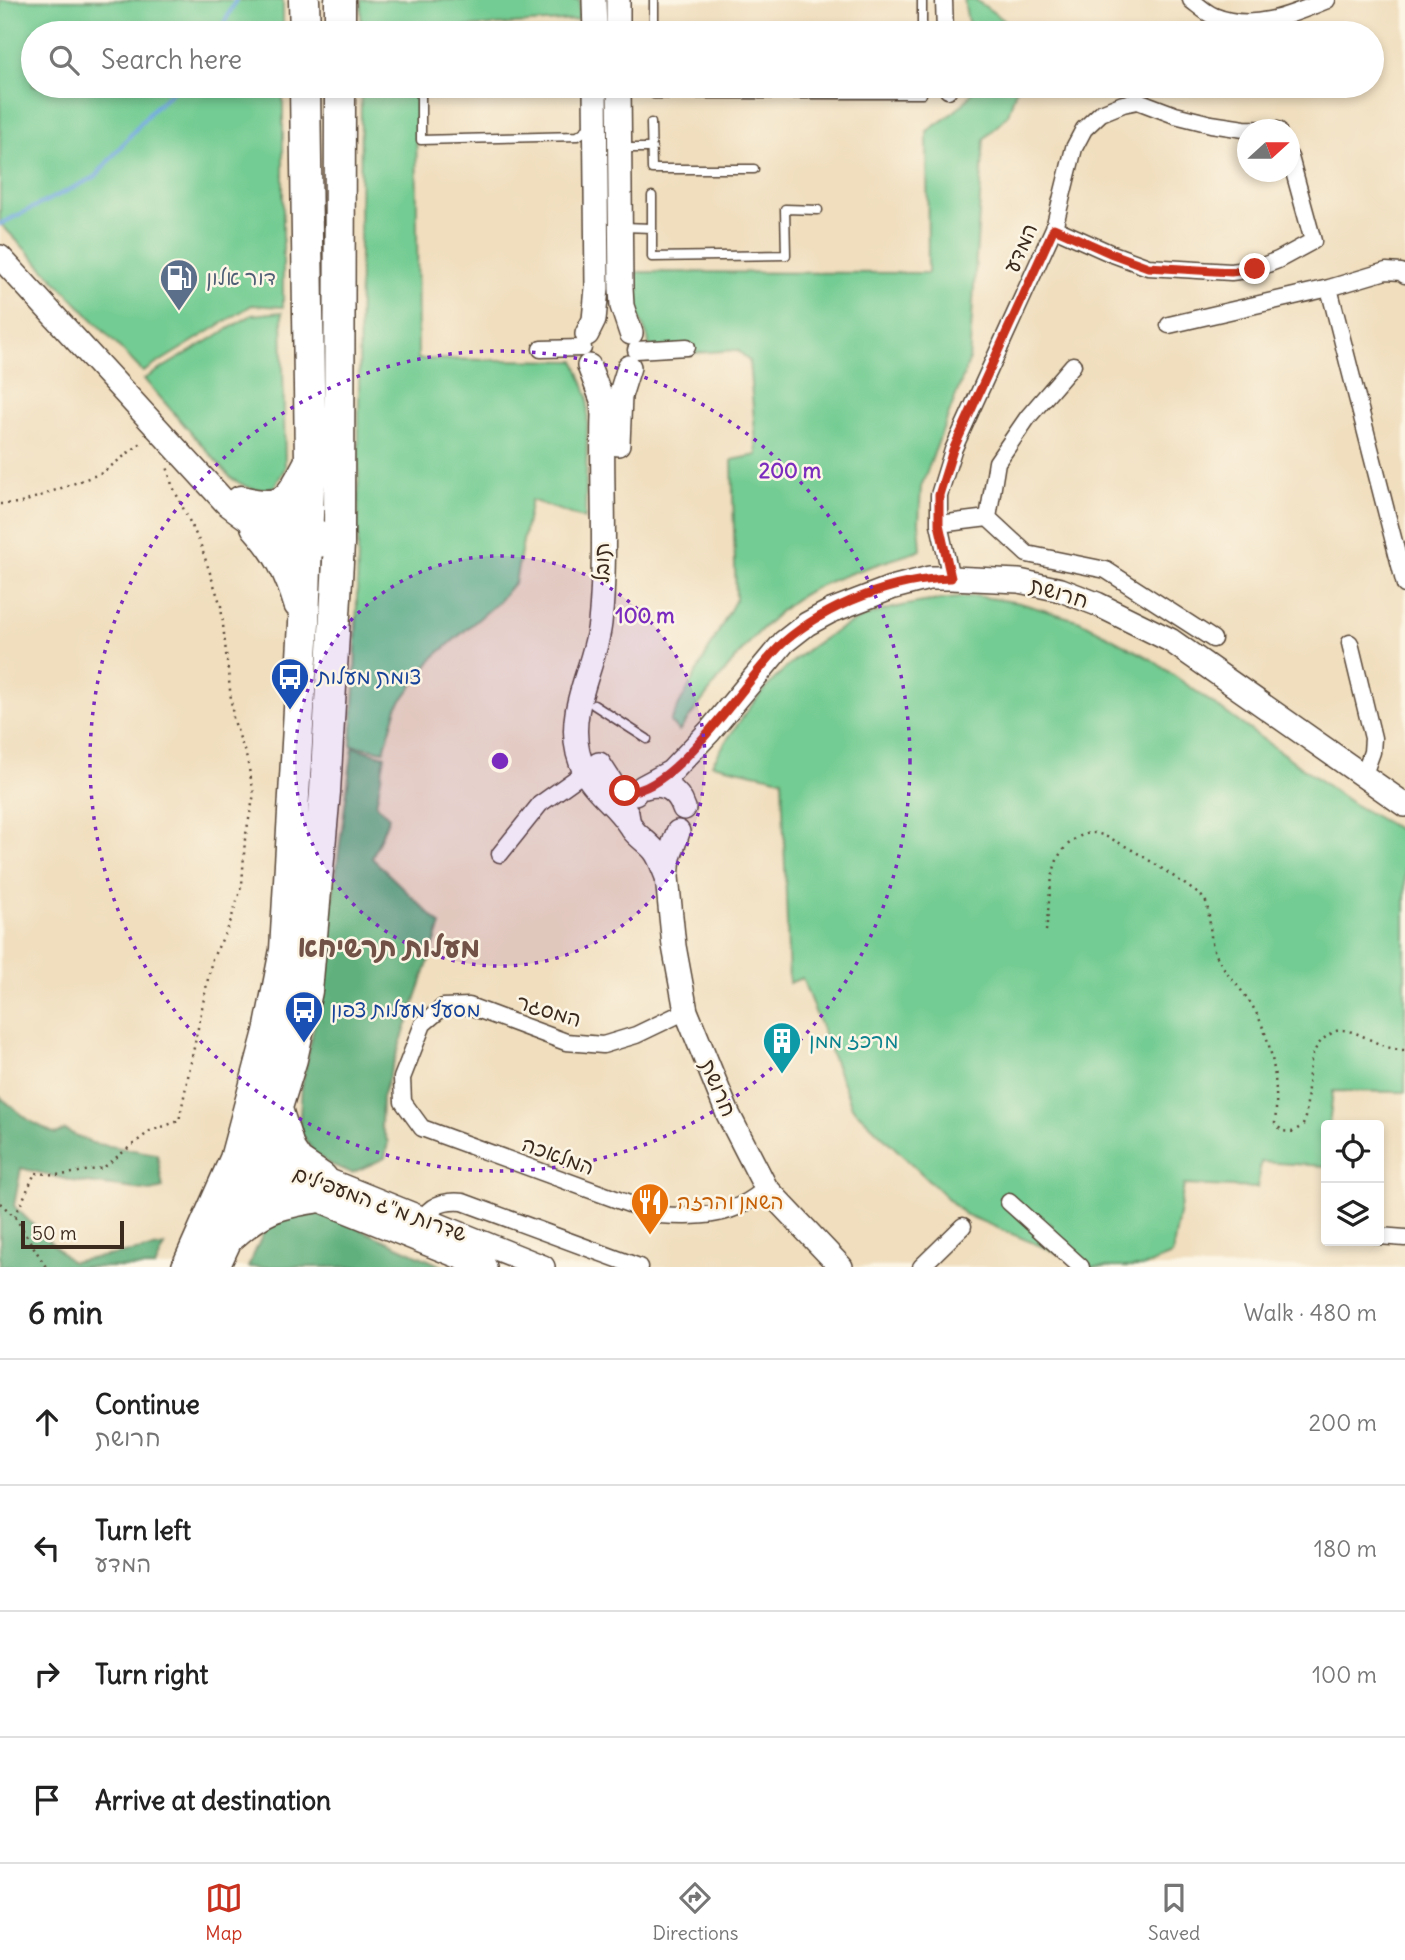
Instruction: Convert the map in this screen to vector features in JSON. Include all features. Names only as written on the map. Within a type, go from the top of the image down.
[{"type":"highway","points":[[304,0],[305,21]]},
{"type":"highway","points":[[340,0],[340,21]]},
{"type":"highway","points":[[187,1267],[250,1167],[266,1044],[285,950],[304,623],[310,461],[305,98]]},
{"type":"highway","points":[[220,1254],[250,1167],[277,1109],[292,1059],[307,991],[325,792],[339,544],[340,98]]},
{"type":"highway","points":[[304,623],[289,573],[275,547],[248,513],[258,505],[273,506],[285,502],[293,494],[310,461]]},
{"type":"highway","points":[[220,1254],[253,1217],[318,1188],[290,1150],[277,1109]]},
{"type":"street","points":[[594,0],[595,21]]},
{"type":"street","points":[[618,0],[618,21]]},
{"type":"street","points":[[944,0],[945,21]]},
{"type":"street","points":[[1191,0],[1213,16],[1238,21]]},
{"type":"street","points":[[1261,21],[1288,17],[1327,0]]},
{"type":"street","points":[[594,98],[590,136],[597,288],[594,320],[587,349],[604,375],[622,373],[632,350],[622,306],[619,98]]},
{"type":"street","name":"המדע","points":[[951,578],[939,524],[939,495],[953,450],[1054,228],[1074,148],[1084,129],[1101,113],[1138,101],[1175,115],[1237,128]]},
{"type":"street","points":[[1054,228],[1148,267],[1231,272],[1255,269],[1313,241],[1297,182]]},
{"type":"street","points":[[0,257],[194,468],[248,513],[275,518],[308,536],[339,544]]},
{"type":"street","points":[[1169,325],[1329,288],[1386,271],[1401,272],[1405,275]]},
{"type":"street","points":[[1329,288],[1405,585]]},
{"type":"street","points":[[587,349],[600,324],[609,322],[625,327],[632,350]]},
{"type":"street","points":[[632,350],[687,347]]},
{"type":"street","points":[[541,349],[587,349]]},
{"type":"street","name":"תובל","points":[[587,349],[602,400],[603,415],[601,604],[595,645],[576,715],[578,753],[584,772],[592,785],[636,833]]},
{"type":"street","name":"תובל","points":[[632,350],[620,396],[615,630],[594,705],[591,733],[599,765],[614,787],[639,790]]},
{"type":"street","points":[[988,519],[997,462],[1028,417],[1073,365]]},
{"type":"street","points":[[939,524],[988,519],[1027,554],[1106,570],[1213,639]]},
{"type":"street","name":"חרושת","points":[[639,790],[671,772],[710,731],[776,651],[807,624],[831,611],[891,588],[929,578],[951,578],[1019,581],[1061,590],[1097,604],[1170,640],[1405,805]]},
{"type":"street","points":[[1350,643],[1373,738],[1363,777]]},
{"type":"street","name":"חרושת","points":[[684,808],[686,778],[710,731]]},
{"type":"street","points":[[500,854],[540,804],[584,772]]},
{"type":"street","points":[[652,785],[669,787],[681,800],[684,808],[683,825],[678,832],[672,838],[657,843],[636,833],[627,808],[639,790],[652,785]]},
{"type":"street","name":"חרושת","points":[[678,832],[669,857],[667,877],[674,946],[686,1011],[728,1114],[766,1188],[841,1267]]},
{"type":"street","name":"חרושת","points":[[636,833],[654,850],[667,877]]},
{"type":"street","name":"המסגר","points":[[415,1044],[423,1024],[443,1007],[469,1006],[566,1042],[603,1045],[635,1035],[686,1011]]},
{"type":"street","name":"המלאכה","points":[[415,1044],[402,1078],[403,1102],[422,1128],[659,1215],[693,1217],[725,1212],[750,1202],[766,1188]]},
{"type":"street","name":"שדרות מ\"ג המעפילים","points":[[250,1167],[318,1188],[418,1228],[544,1267]]},
{"type":"street","points":[[418,1228],[443,1201],[463,1202],[639,1267]]},
{"type":"street","points":[[1009,1202],[1081,1267]]},
{"type":"street","points":[[921,1267],[963,1226]]},
{"type":"street","name":"שדרות מ\"ג המעפילים","points":[[418,1228],[480,1266]]},
{"type":"street","points":[[1384,1236],[1405,1238]]},
{"type":"lane","points":[[654,0],[654,21]]},
{"type":"lane","points":[[922,0],[922,21]]},
{"type":"lane","points":[[421,98],[421,140],[590,136]]},
{"type":"lane","points":[[651,123],[652,169],[754,169]]},
{"type":"lane","points":[[620,148],[652,148]]},
{"type":"lane","points":[[652,197],[652,257],[786,255],[785,209],[818,210]]},
{"type":"lane","points":[[620,227],[652,228]]},
{"type":"lane","points":[[594,705],[648,739]]},
{"type":"path","points":[[0,504],[21,503],[102,473],[159,430]]},
{"type":"path","points":[[15,1217],[35,1173],[61,1175],[103,1168],[150,1131],[180,1121],[212,959],[229,926],[242,885],[245,839],[254,794],[247,759],[233,718],[221,606],[200,543],[172,485],[167,463]]},
{"type":"path","points":[[1046,932],[1058,858],[1069,842],[1093,833],[1112,839],[1205,899],[1209,908],[1213,949],[1254,1008],[1269,1046],[1276,1077],[1275,1123],[1282,1131],[1293,1132],[1303,1125],[1308,1100],[1310,1062],[1321,1040],[1344,1029],[1380,1046],[1405,1050]]},
{"type":"path","points":[[0,1203],[15,1217],[46,1267]]},
{"type":"green space","points":[[0,0],[283,0],[283,21],[21,21],[21,98],[283,98],[283,307],[252,305],[143,372],[0,223]]},
{"type":"green space","points":[[361,0],[580,0],[578,20],[361,21]]},
{"type":"green space","points":[[964,0],[976,0],[1005,21],[968,21]]},
{"type":"green space","points":[[361,98],[416,98],[418,359],[575,361],[588,397],[585,519],[531,500],[515,582],[496,604],[434,657],[397,707],[384,751],[351,745],[358,549]]},
{"type":"green space","points":[[968,98],[1013,98],[1008,115],[984,139],[969,361],[921,487],[921,550],[841,577],[796,599],[741,652],[679,731],[670,722],[736,599],[732,460],[757,455],[749,361],[738,350],[651,356],[648,338],[631,297],[629,272],[928,273],[927,131]]},
{"type":"green space","points":[[282,312],[285,468],[275,486],[257,489],[231,478],[144,379],[252,315]]},
{"type":"green space","points":[[976,596],[1020,603],[1080,621],[1151,659],[1353,804],[1405,833],[1405,1092],[1333,1091],[1330,1120],[1321,1120],[1321,1166],[1261,1162],[1257,1188],[1184,1185],[1172,1255],[1142,1267],[1091,1267],[964,1214],[852,1107],[802,978],[789,983],[782,779],[712,764],[758,697],[795,659],[816,643],[865,617],[920,603]]},
{"type":"green space","points":[[353,747],[385,756],[376,805],[389,817],[372,858],[441,925],[382,1097],[381,1126],[388,1142],[385,1158],[352,1173],[315,1154],[299,1130],[302,1085],[319,1001]]},
{"type":"green space","points":[[0,1097],[30,1121],[55,1134],[65,1130],[92,1143],[157,1154],[163,1188],[151,1191],[72,1181],[21,1168],[14,1206],[71,1262],[165,1246],[155,1267],[0,1267]]},
{"type":"green space","points":[[315,1209],[444,1267],[248,1267],[267,1225]]},
{"type":"waterway","points":[[225,21],[236,0]]},
{"type":"waterway","points":[[0,224],[95,177],[166,98]]},
{"type":"place","name":"דור אלון","points":[[179,312]]},
{"type":"place","name":"צומת מעלות","points":[[290,711]]},
{"type":"place","name":"מסעף מעלות צפון","points":[[304,1044]]},
{"type":"place","name":"מרכז ממן","points":[[782,1075]]},
{"type":"place","name":"השמן והרזה","points":[[650,1236]]},
{"type":"district","name":"מעלות תרשיחא","points":[[389,947]]},
{"type":"route","points":[[625,791],[635,793],[671,772],[710,731],[784,642],[807,624],[831,611],[891,588],[929,578],[951,578],[939,524],[939,495],[953,450],[1054,228],[1148,267],[1231,272],[1255,269]]}]
